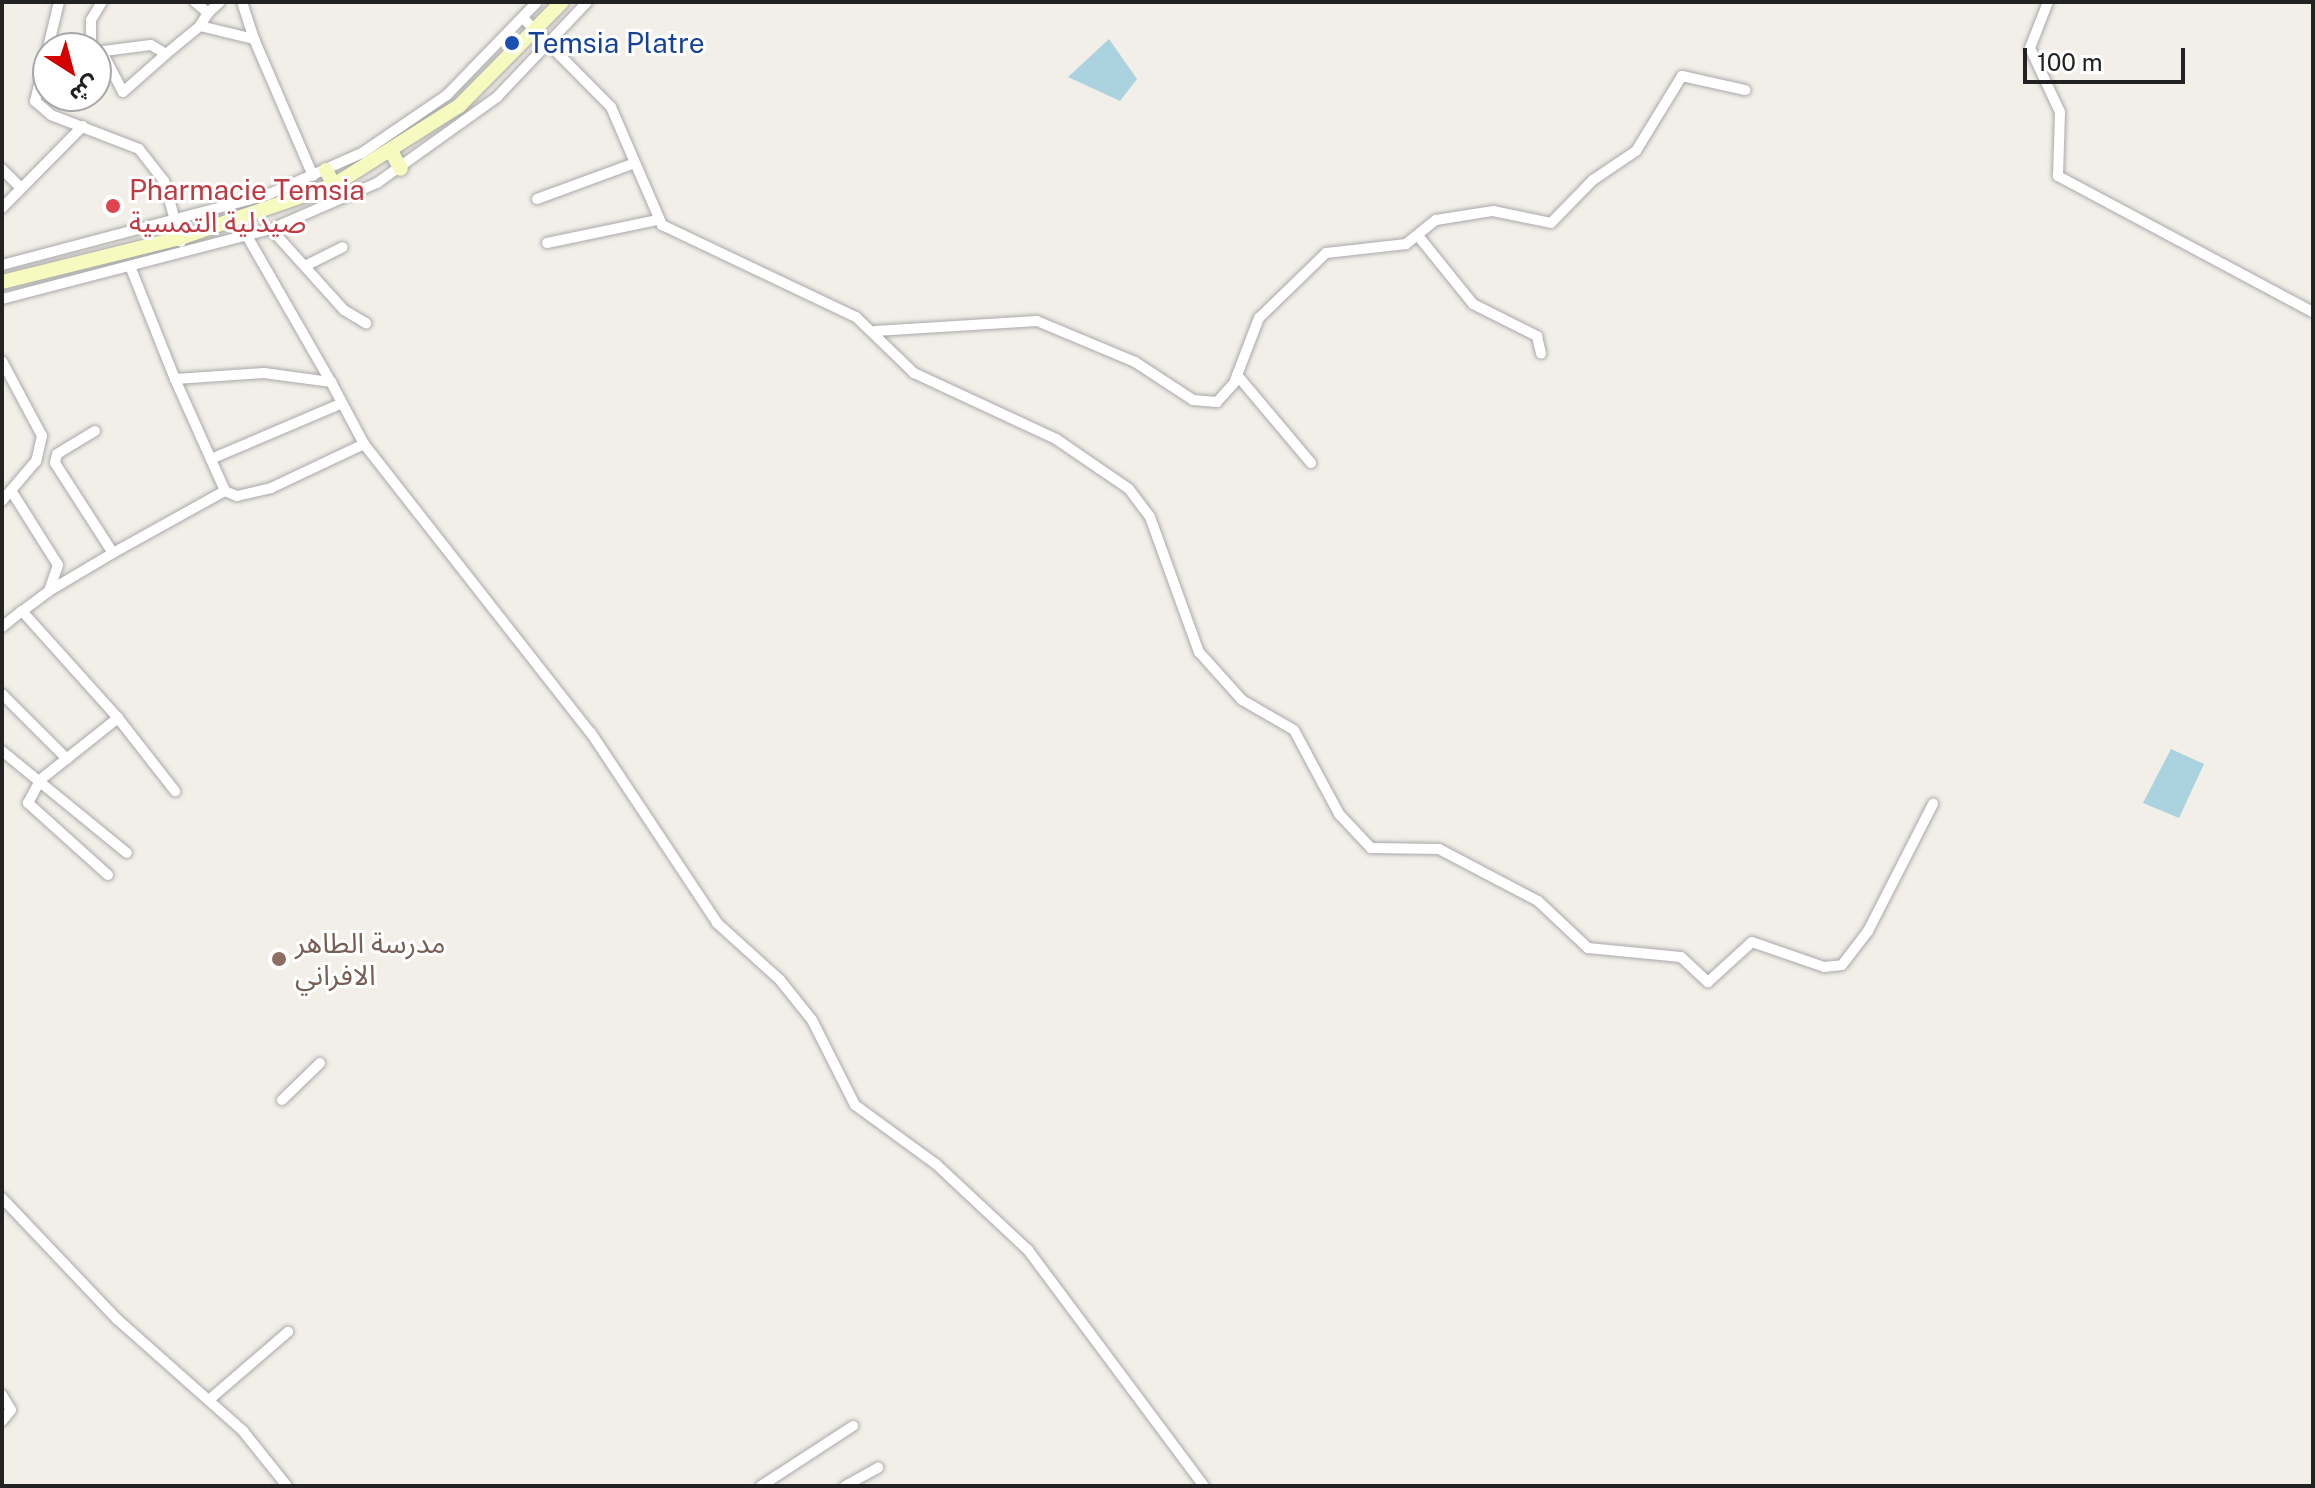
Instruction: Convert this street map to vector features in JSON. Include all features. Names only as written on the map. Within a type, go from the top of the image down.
[{"type":"main road","points":[[2,282],[127,259],[182,245],[338,183],[392,153],[468,98],[562,2]]},
{"type":"main road","points":[[392,153],[401,169]]},
{"type":"main road","points":[[320,173],[338,183],[348,197]]},
{"type":"street","points":[[52,32],[59,2]]},
{"type":"street","points":[[93,32],[91,20],[102,2]]},
{"type":"street","points":[[195,2],[208,13]]},
{"type":"street","points":[[112,72],[127,92],[200,26],[220,2]]},
{"type":"street","points":[[242,2],[254,39],[320,173]]},
{"type":"street","points":[[2,265],[176,221],[320,173],[422,115],[536,2]]},
{"type":"street","points":[[56,112],[139,149],[164,181],[182,245],[247,236],[348,197],[401,169],[488,105],[587,2]]},
{"type":"street","points":[[2048,2],[2030,48],[2060,112],[2058,176],[2313,312]]},
{"type":"street","points":[[523,18],[551,42],[611,107],[657,220]]},
{"type":"street","points":[[200,26],[254,39]]},
{"type":"street","points":[[112,49],[151,45],[166,54]]},
{"type":"street","points":[[875,331],[1037,321],[1135,362],[1202,402],[1224,398],[1237,375],[1259,318],[1321,256],[1419,237],[1436,220],[1493,211],[1551,223],[1636,151],[1682,76],[1745,90]]},
{"type":"street","points":[[2,208],[83,126]]},
{"type":"street","points":[[537,199],[635,163]]},
{"type":"street","points":[[2,169],[21,188]]},
{"type":"street","points":[[547,243],[657,220],[875,331],[914,373],[1056,439],[1129,489],[1150,517],[1199,652],[1242,700],[1294,730],[1362,842],[1376,849],[1439,849],[1538,901],[1588,948],[1681,957],[1705,982],[1752,942],[1837,967],[1868,931],[1933,804]]},
{"type":"street","points":[[271,229],[344,310],[366,323]]},
{"type":"street","points":[[247,236],[364,444],[591,733],[724,933],[805,1010],[855,1105],[936,1164],[1028,1250],[1204,1486]]},
{"type":"street","points":[[1419,237],[1468,300],[1537,336],[1541,354]]},
{"type":"street","points":[[305,266],[343,247]]},
{"type":"street","points":[[2,299],[127,259],[175,379],[225,491],[237,496],[271,488],[364,444]]},
{"type":"street","points":[[2,361],[42,436],[36,461],[2,501]]},
{"type":"street","points":[[175,379],[264,373],[331,382]]},
{"type":"street","points":[[1237,375],[1311,463]]},
{"type":"street","points":[[211,459],[342,403]]},
{"type":"street","points":[[95,431],[57,454],[55,463],[113,553]]},
{"type":"street","points":[[2,627],[49,591],[225,491]]},
{"type":"street","points":[[12,492],[57,559],[49,591]]},
{"type":"street","points":[[22,611],[118,718],[175,791]]},
{"type":"street","points":[[2,694],[67,759]]},
{"type":"street","points":[[108,875],[31,808],[27,800],[40,780],[118,718]]},
{"type":"street","points":[[2,751],[127,853]]},
{"type":"street","points":[[282,1100],[320,1063]]},
{"type":"street","points":[[2,1198],[117,1319],[210,1399],[287,1486]]},
{"type":"street","points":[[210,1399],[288,1332]]},
{"type":"street","points":[[2,1395],[11,1410],[2,1421]]},
{"type":"street","points":[[761,1486],[853,1426]]},
{"type":"street","points":[[845,1486],[878,1468]]},
{"type":"water","points":[[1109,39],[1137,79],[1120,101],[1068,77]]},
{"type":"water","points":[[2171,749],[2204,764],[2179,818],[2143,803]]},
{"type":"place","name":"Temsia Platre","points":[[512,43]]},
{"type":"place","name":"Pharmacie Temsia صيدلية التمسية","points":[[113,206]]},
{"type":"place","name":"مدرسة الطاهر الافراني","points":[[279,959]]}]
